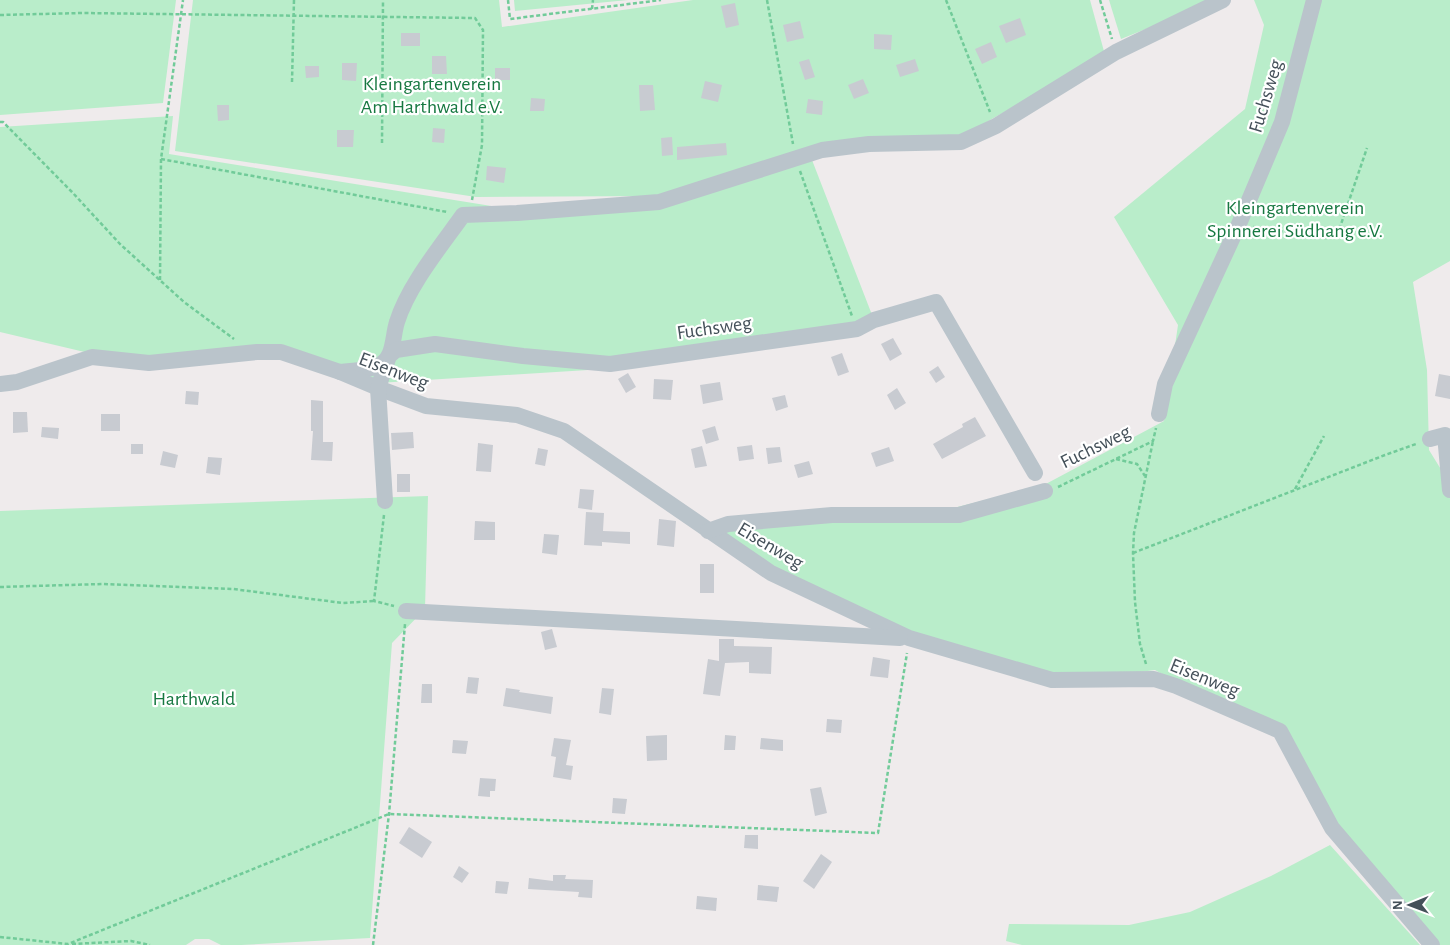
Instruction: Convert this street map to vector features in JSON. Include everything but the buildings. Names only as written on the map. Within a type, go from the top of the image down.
[{"type":"street","points":[[385,501],[378,388],[394,339],[396,323],[412,290],[467,214],[517,213],[659,202],[822,150],[869,144],[962,142],[996,126],[1116,52],[1223,0]]},
{"type":"street","name":"Fuchsweg","points":[[1159,414],[1165,384],[1239,224],[1282,122],[1314,0]]},
{"type":"street","name":"Fuchsweg","points":[[389,356],[396,350],[435,344],[523,356],[610,364],[857,329],[874,320],[936,302],[1035,473]]},
{"type":"street","name":"Eisenweg","points":[[0,384],[17,382],[92,357],[149,363],[257,352],[281,352],[340,372],[426,406],[517,415],[564,430],[771,573],[909,638],[1052,680],[1154,679],[1176,686],[1280,730],[1332,828],[1432,945]]},
{"type":"street","points":[[340,372],[378,366],[389,356]]},
{"type":"street","points":[[1430,439],[1445,435],[1450,490]]},
{"type":"street","name":"Fuchsweg","points":[[708,530],[728,524],[832,515],[959,515],[1045,492]]},
{"type":"street","points":[[406,611],[909,638]]},
{"type":"path","points":[[160,280],[161,159],[183,0]]},
{"type":"path","points":[[292,82],[294,0]]},
{"type":"path","points":[[382,143],[383,0]]},
{"type":"path","points":[[508,0],[510,19],[661,0]]},
{"type":"path","points":[[592,9],[593,0]]},
{"type":"path","points":[[946,0],[996,126]]},
{"type":"path","points":[[1100,0],[1116,52]]},
{"type":"path","points":[[0,15],[83,12],[475,18],[482,30],[482,144],[467,214],[161,159]]},
{"type":"path","points":[[0,122],[3,122],[72,192],[120,244],[184,302],[218,328],[257,352]]},
{"type":"path","points":[[1239,224],[1326,238],[1338,233],[1366,148]]},
{"type":"path","name":"Fuchsweg","points":[[1045,492],[1153,441],[1159,414]]},
{"type":"path","points":[[1294,490],[1324,436]]},
{"type":"path","points":[[1133,553],[1385,454],[1430,439]]},
{"type":"path","points":[[1153,441],[1134,533],[1133,553],[1135,602],[1140,644],[1147,666],[1154,679]]},
{"type":"path","points":[[1116,459],[1137,464],[1145,478]]},
{"type":"path","points":[[374,601],[381,552],[385,501]]},
{"type":"path","points":[[0,587],[102,584],[224,588],[343,603],[374,601],[402,608],[406,611],[389,814],[373,945]]},
{"type":"path","points":[[68,944],[389,814],[878,833],[909,638]]},
{"type":"path","points":[[0,937],[68,944],[131,941],[150,945]]},
{"type":"green space","points":[[0,0],[176,0],[163,103],[0,115]]},
{"type":"green space","name":"Kleingartenverein Am Harthwald e.V.","points":[[193,0],[499,0],[502,27],[693,0],[1090,0],[1105,55],[960,137],[866,138],[658,196],[476,197],[175,151]]},
{"type":"green space","points":[[514,0],[628,0],[515,11]]},
{"type":"green space","points":[[1109,0],[1218,0],[1121,39]]},
{"type":"green space","name":"Kleingartenverein Spinnerei Südhang e.V.","points":[[1254,0],[1450,0],[1450,261],[1413,282],[1427,370],[1429,450],[1450,484],[1450,945],[1439,945],[1335,825],[1283,728],[1169,678],[1155,670],[1133,673],[1049,674],[914,635],[801,583],[712,529],[941,511],[1042,486],[1164,421],[1178,325],[1114,217],[1245,109],[1264,25]]},
{"type":"green space","points":[[173,116],[169,154],[547,215],[660,207],[812,160],[874,320],[604,369],[378,383],[307,357],[148,358],[93,354],[0,332],[0,127]]},
{"type":"green space","name":"Harthwald","points":[[428,496],[425,609],[392,643],[370,938],[241,945],[221,945],[209,939],[195,939],[186,945],[0,945],[0,511]]},
{"type":"green space","points":[[1330,845],[1420,945],[1022,945],[1006,941],[1009,924],[1129,925],[1190,912],[1271,876]]}]
